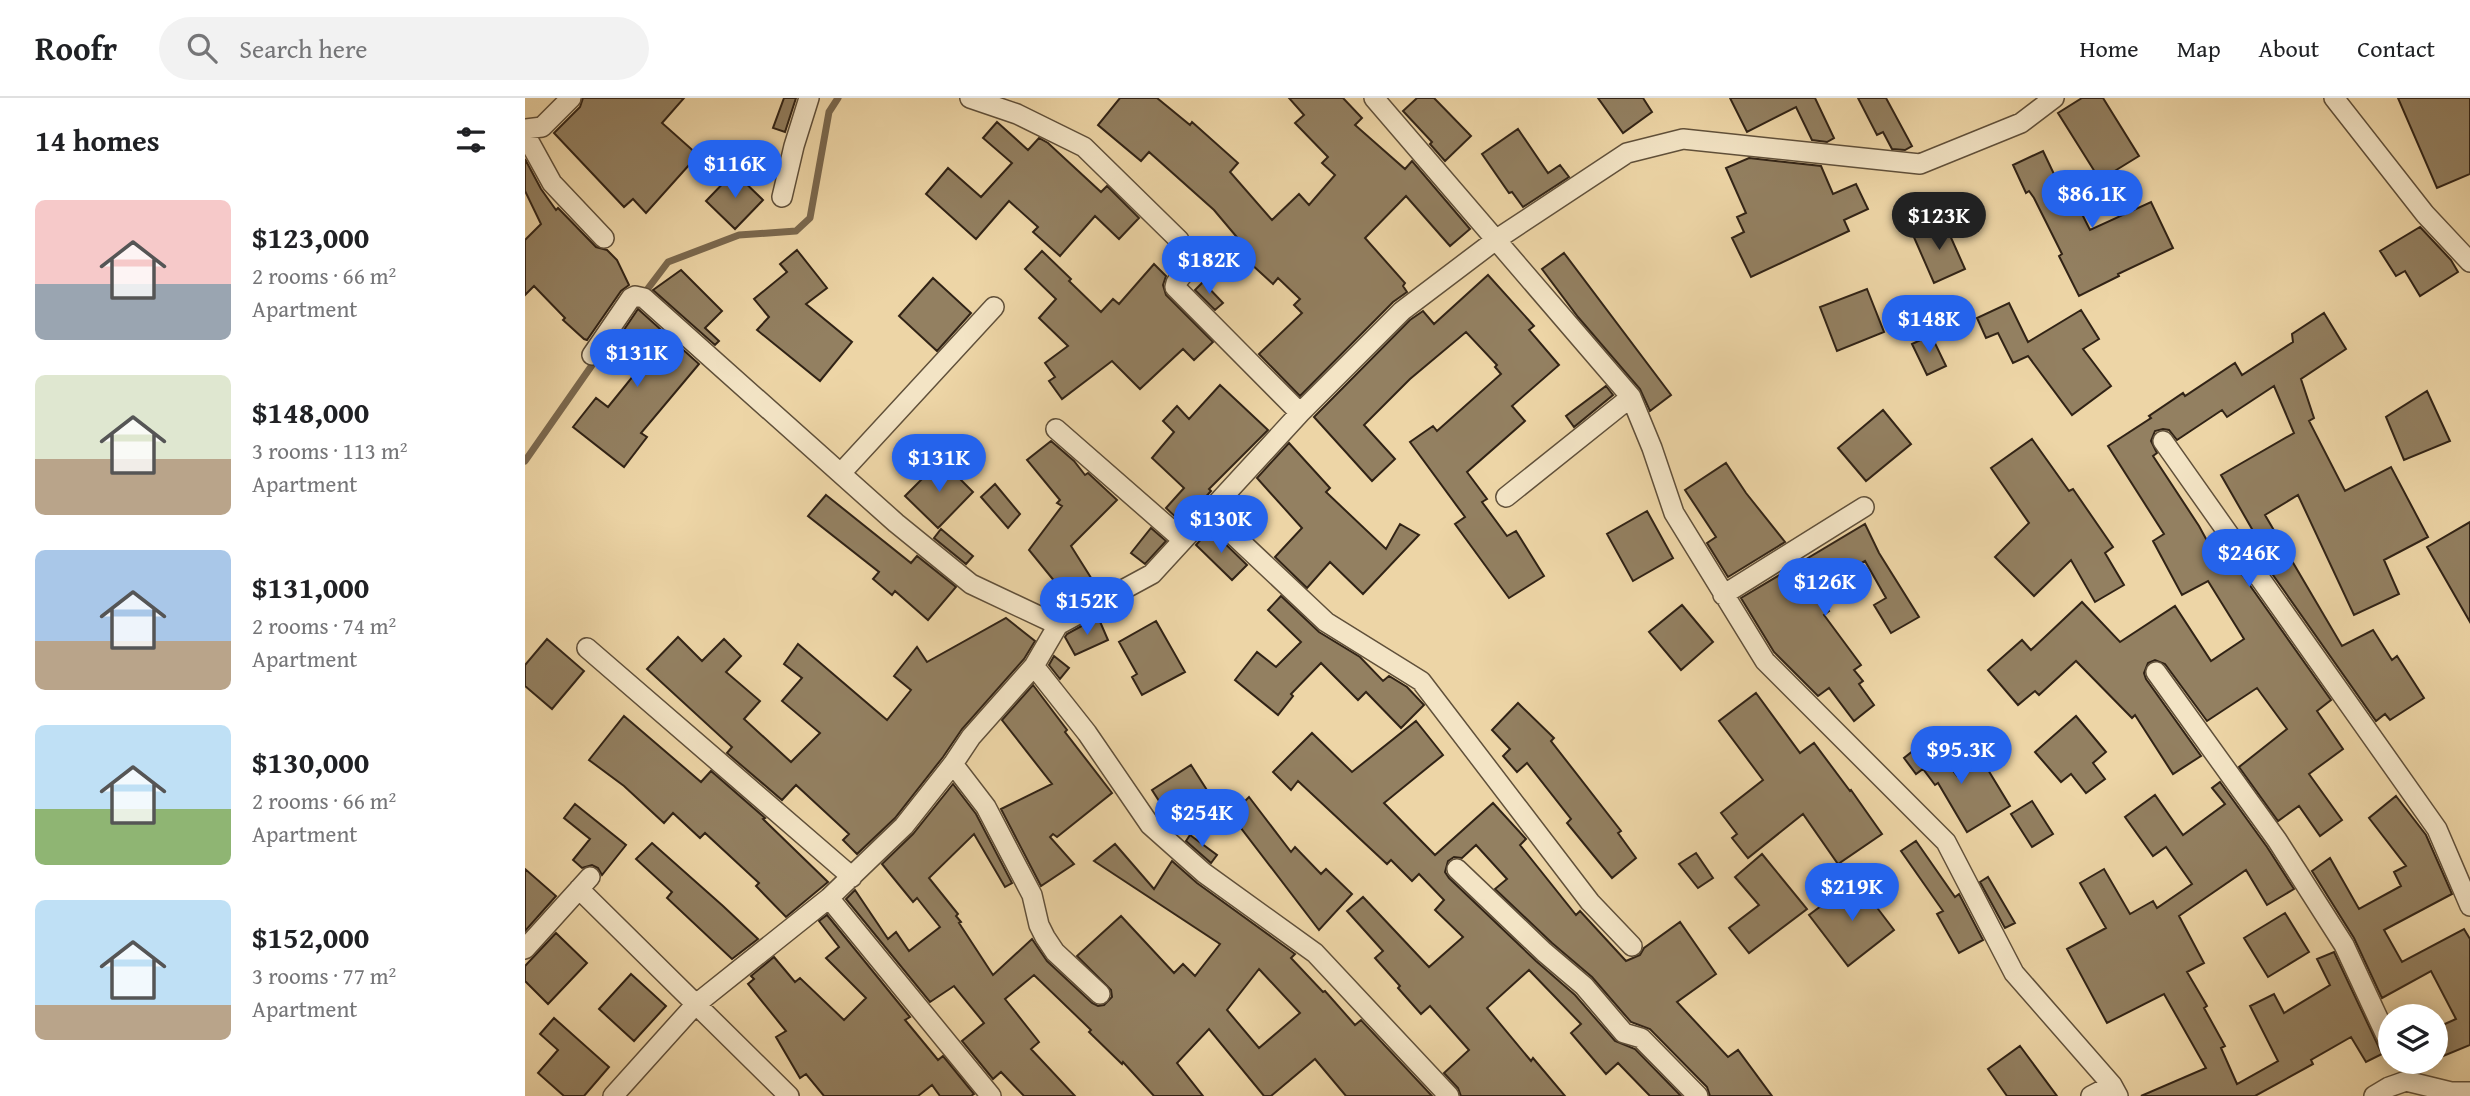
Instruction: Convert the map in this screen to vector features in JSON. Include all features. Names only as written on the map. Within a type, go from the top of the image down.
[{"type":"street","points":[[571,98],[542,128],[525,131],[552,183],[604,239]]},
{"type":"street","points":[[782,197],[793,146],[809,98]]},
{"type":"street","points":[[970,98],[1017,114],[1084,147],[1179,240],[1188,268],[1175,287],[1300,413]]},
{"type":"street","points":[[1374,98],[1631,397],[1674,513],[1765,661],[1946,842],[2014,973],[2115,1091],[2091,1096]]},
{"type":"street","points":[[613,1096],[695,1005],[829,898],[904,826],[971,737],[1034,666],[1058,625],[1152,574],[1300,413],[1402,311],[1497,239],[1627,153],[1682,139],[1920,164],[2021,123],[2054,98]]},
{"type":"street","points":[[2334,98],[2425,214],[2470,262]]},
{"type":"street","points":[[592,355],[631,298],[644,298],[897,523],[971,584],[1058,625]]},
{"type":"street","points":[[841,473],[994,307]]},
{"type":"street","points":[[1506,497],[1631,397]]},
{"type":"street","points":[[1056,429],[1183,540]]},
{"type":"street","points":[[2163,441],[2438,829],[2470,906]]},
{"type":"street","points":[[1723,595],[1864,507]]},
{"type":"street","points":[[1208,512],[1326,622],[1421,681],[1590,902],[1632,946]]},
{"type":"street","points":[[587,648],[852,877]]},
{"type":"street","points":[[1034,666],[1087,733],[1150,825],[1204,873],[1315,953],[1449,1096]]},
{"type":"street","points":[[2155,672],[2277,840],[2336,933],[2378,1019]]},
{"type":"street","points":[[953,764],[986,807],[1032,895],[1039,925],[1045,937],[1055,952],[1100,994]]},
{"type":"street","points":[[1457,869],[1534,943],[1584,986],[1625,1033],[1641,1038],[1698,1096]]},
{"type":"street","points":[[525,949],[584,883],[695,1005],[789,1096]]},
{"type":"street","points":[[829,898],[991,1096]]},
{"type":"street","points":[[2403,1074],[2406,1081]]},
{"type":"street","points":[[2374,1096],[2406,1081],[2451,1091],[2470,1092]]},
{"type":"building","points":[[583,98],[684,98],[662,123],[698,155],[646,213],[633,199],[624,207],[554,133],[580,107]]},
{"type":"building","points":[[784,98],[796,98],[785,132],[773,128]]},
{"type":"building","points":[[1120,98],[1157,98],[1190,125],[1192,122],[1238,163],[1230,172],[1272,220],[1299,194],[1309,205],[1335,175],[1322,163],[1328,157],[1295,123],[1304,115],[1289,98],[1343,98],[1362,118],[1355,125],[1405,169],[1412,161],[1470,229],[1450,246],[1406,196],[1365,238],[1405,283],[1403,286],[1407,292],[1393,302],[1300,396],[1259,354],[1302,313],[1294,305],[1300,299],[1278,278],[1273,284],[1249,262],[1236,247],[1241,242],[1214,210],[1149,152],[1141,161],[1098,125]]},
{"type":"building","points":[[1417,98],[1434,98],[1471,136],[1445,161],[1430,144],[1432,142],[1403,111]]},
{"type":"building","points":[[1598,98],[1643,98],[1652,112],[1623,133]]},
{"type":"building","points":[[1730,98],[1815,98],[1834,138],[1827,142],[1812,140],[1796,107],[1747,132]]},
{"type":"building","points":[[1858,98],[1886,98],[1912,146],[1905,150],[1892,149],[1883,132],[1877,135]]},
{"type":"building","points":[[2082,98],[2103,98],[2139,156],[2100,180],[2058,113]]},
{"type":"building","points":[[2398,98],[2470,98],[2470,174],[2437,188]]},
{"type":"building","points":[[997,122],[1028,150],[1039,138],[1048,143],[1101,192],[1107,186],[1139,218],[1119,239],[1095,216],[1060,256],[1033,232],[1038,227],[1009,201],[976,239],[926,194],[948,168],[981,197],[1012,163],[983,138]]},
{"type":"building","points":[[1518,129],[1548,173],[1560,165],[1569,177],[1523,207],[1512,192],[1509,193],[1482,154]]},
{"type":"building","points":[[2043,151],[2062,191],[2069,188],[2090,230],[2151,202],[2173,248],[2079,296],[2034,198],[2029,191],[2026,193],[2013,165]]},
{"type":"building","points":[[1749,158],[1821,166],[1833,194],[1856,184],[1868,209],[1844,220],[1849,231],[1751,277],[1732,238],[1744,232],[1737,217],[1746,213],[1726,168]]},
{"type":"building","points":[[525,159],[556,210],[558,208],[596,247],[607,250],[617,260],[629,285],[621,291],[587,340],[563,320],[565,318],[534,286],[525,295],[525,240],[541,224],[525,191]]},
{"type":"building","points":[[734,172],[763,200],[735,229],[706,201]]},
{"type":"building","points":[[1944,222],[1965,269],[1934,283],[1913,235]]},
{"type":"building","points":[[2420,227],[2451,260],[2458,272],[2420,296],[2405,271],[2396,276],[2380,251]]},
{"type":"building","points":[[797,250],[827,288],[806,304],[852,342],[820,381],[757,330],[769,317],[754,299],[787,272],[780,264]]},
{"type":"building","points":[[1042,251],[1101,312],[1113,299],[1119,304],[1154,264],[1166,276],[1163,285],[1166,295],[1213,342],[1194,360],[1183,349],[1140,389],[1112,361],[1062,399],[1049,381],[1055,377],[1045,363],[1068,346],[1039,318],[1056,299],[1025,269]]},
{"type":"building","points":[[1564,253],[1671,395],[1650,411],[1640,389],[1578,317],[1542,269]]},
{"type":"building","points":[[681,270],[722,311],[705,328],[719,341],[715,345],[653,290]]},
{"type":"building","points":[[1488,275],[1534,326],[1529,330],[1559,365],[1512,406],[1525,421],[1467,472],[1487,499],[1482,502],[1507,536],[1516,531],[1544,576],[1509,598],[1455,524],[1465,517],[1410,442],[1433,426],[1437,431],[1501,374],[1495,367],[1497,365],[1466,332],[1410,379],[1364,425],[1395,459],[1372,481],[1314,417],[1410,320],[1423,311],[1434,324]]},
{"type":"building","points":[[933,278],[971,313],[937,351],[899,316]]},
{"type":"building","points":[[1203,282],[1223,303],[1215,310],[1195,290]]},
{"type":"building","points":[[1867,289],[1884,332],[1837,351],[1820,307]]},
{"type":"building","points":[[2009,303],[2028,342],[2081,310],[2099,339],[2083,349],[2111,386],[2072,415],[2028,356],[2013,363],[1998,333],[1986,338],[1977,318]]},
{"type":"building","points":[[638,309],[699,364],[641,433],[647,437],[624,467],[573,427],[596,398],[608,407],[634,375],[607,355]]},
{"type":"building","points":[[2324,313],[2346,349],[2301,379],[2314,418],[2309,421],[2345,491],[2391,467],[2428,537],[2384,560],[2399,594],[2354,615],[2298,495],[2265,515],[2342,646],[2373,630],[2392,660],[2397,656],[2424,698],[2390,720],[2385,714],[2376,721],[2249,541],[2256,536],[2221,475],[2294,433],[2274,386],[2227,417],[2222,410],[2177,440],[2169,430],[2163,429],[2155,431],[2151,441],[2157,453],[2153,456],[2199,526],[2217,559],[2227,553],[2331,700],[2317,711],[2343,749],[2309,774],[2342,820],[2320,836],[2299,806],[2278,821],[2239,767],[2287,729],[2257,688],[2207,721],[2165,664],[2155,660],[2148,663],[2144,673],[2146,679],[2201,756],[2173,774],[2135,715],[2132,718],[2076,661],[2039,695],[2035,691],[2018,705],[1988,670],[2022,640],[2031,650],[2082,602],[2120,642],[2175,606],[2211,661],[2244,639],[2208,581],[2182,595],[2153,541],[2164,534],[2108,446],[2183,393],[2185,396],[2235,363],[2242,375],[2293,342],[2292,334]]},
{"type":"building","points":[[1931,335],[1946,366],[1927,375],[1912,344]]},
{"type":"building","points":[[1220,385],[1268,430],[1209,489],[1211,491],[1182,523],[1166,508],[1184,488],[1152,458],[1174,432],[1163,421],[1177,406],[1189,419]]},
{"type":"building","points":[[1606,386],[1613,395],[1574,427],[1566,416]]},
{"type":"building","points":[[2427,391],[2450,441],[2404,460],[2386,417]]},
{"type":"building","points":[[1883,410],[1911,444],[1866,481],[1838,448]]},
{"type":"building","points":[[2032,439],[2069,491],[2073,489],[2113,547],[2105,553],[2124,585],[2095,602],[2071,560],[2034,596],[1995,557],[2029,523],[1991,468]]},
{"type":"building","points":[[1051,441],[1074,461],[1085,475],[1088,473],[1117,500],[1071,546],[1098,589],[1058,611],[1048,607],[1046,595],[1060,588],[1029,550],[1062,506],[1057,503],[1060,500],[1027,460]]},
{"type":"building","points":[[1289,443],[1330,488],[1326,492],[1386,549],[1400,524],[1419,535],[1363,594],[1330,562],[1307,588],[1275,557],[1302,528],[1257,478]]},
{"type":"building","points":[[941,460],[973,492],[938,528],[905,496]]},
{"type":"building","points":[[1726,463],[1785,542],[1728,577],[1707,543],[1716,537],[1685,490]]},
{"type":"building","points":[[995,484],[1020,514],[1008,528],[981,497]]},
{"type":"building","points":[[826,495],[911,563],[917,556],[956,587],[928,620],[895,591],[892,595],[873,579],[879,572],[808,516]]},
{"type":"building","points":[[1647,511],[1673,558],[1633,581],[1607,534]]},
{"type":"building","points":[[2470,522],[2470,622],[2427,547]]},
{"type":"building","points":[[1865,524],[1879,553],[1919,617],[1891,633],[1874,605],[1886,598],[1865,561],[1814,591],[1829,611],[1824,615],[1861,665],[1854,670],[1863,681],[1859,684],[1874,705],[1854,721],[1829,688],[1818,696],[1774,652],[1741,598]]},
{"type":"building","points":[[1151,528],[1166,541],[1145,564],[1131,553]]},
{"type":"building","points":[[941,529],[973,556],[966,564],[934,538]]},
{"type":"building","points":[[1210,529],[1247,565],[1232,580],[1196,545]]},
{"type":"building","points":[[1281,596],[1319,632],[1360,657],[1383,681],[1389,676],[1407,687],[1424,705],[1401,728],[1366,692],[1358,700],[1321,663],[1291,694],[1293,696],[1278,715],[1235,680],[1257,652],[1276,667],[1301,642],[1268,610]]},
{"type":"building","points":[[1682,605],[1713,642],[1681,670],[1649,632]]},
{"type":"building","points":[[1098,617],[1108,640],[1075,655],[1065,637]]},
{"type":"building","points":[[1006,618],[1035,641],[1024,659],[962,729],[895,818],[857,854],[843,840],[849,834],[796,785],[782,800],[727,753],[732,747],[647,669],[678,637],[702,661],[724,639],[741,656],[726,672],[760,701],[744,719],[791,762],[820,733],[782,701],[802,678],[784,664],[798,644],[887,720],[911,690],[894,676],[917,647],[927,662]]},
{"type":"building","points":[[1156,621],[1185,672],[1142,695],[1132,677],[1137,674],[1119,642]]},
{"type":"building","points":[[547,639],[584,671],[552,709],[525,686],[525,665]]},
{"type":"building","points":[[1054,656],[1069,668],[1060,679],[1049,665]]},
{"type":"building","points":[[1033,685],[1112,793],[1057,837],[1053,834],[1050,837],[1074,864],[1041,886],[1001,809],[1052,784],[1002,720]]},
{"type":"building","points":[[1756,693],[1800,753],[1814,743],[1882,834],[1838,864],[1803,814],[1748,858],[1732,838],[1737,834],[1721,813],[1763,780],[1719,721]]},
{"type":"building","points":[[1518,703],[1554,738],[1551,741],[1621,831],[1618,833],[1636,858],[1612,878],[1567,823],[1571,819],[1527,763],[1517,772],[1503,756],[1510,749],[1492,730]]},
{"type":"building","points":[[624,716],[701,782],[711,771],[765,818],[763,819],[828,882],[786,917],[756,886],[759,883],[705,833],[700,838],[673,813],[664,823],[624,786],[589,760]]},
{"type":"building","points":[[2076,716],[2106,752],[2093,763],[2105,779],[2086,793],[2071,774],[2061,782],[2035,752]]},
{"type":"building","points":[[1416,721],[1443,755],[1384,803],[1435,855],[1493,803],[1526,839],[1520,845],[1576,915],[1580,911],[1626,961],[1640,955],[1644,948],[1680,922],[1716,974],[1677,1002],[1728,1057],[1738,1050],[1772,1096],[1710,1096],[1707,1087],[1650,1029],[1631,1022],[1592,977],[1495,889],[1507,879],[1476,845],[1462,858],[1454,857],[1448,861],[1445,872],[1449,878],[1575,995],[1615,1041],[1635,1049],[1681,1096],[1650,1096],[1618,1063],[1606,1074],[1571,1033],[1581,1024],[1529,970],[1487,1008],[1531,1061],[1533,1058],[1565,1096],[1461,1096],[1458,1088],[1444,1073],[1469,1050],[1430,1006],[1421,1014],[1398,988],[1400,986],[1375,958],[1383,951],[1347,911],[1363,897],[1429,967],[1463,937],[1435,910],[1444,900],[1419,874],[1412,881],[1391,860],[1387,864],[1298,781],[1291,790],[1273,772],[1312,733],[1352,772]]},
{"type":"building","points":[[1928,739],[1957,776],[1982,760],[2010,806],[1967,832],[1938,783],[1935,785],[1923,769],[1916,774],[1904,758]]},
{"type":"building","points":[[1191,765],[1212,798],[1191,824],[1179,832],[1152,790]]},
{"type":"building","points":[[2220,782],[2294,889],[2267,905],[2246,870],[2179,916],[2204,963],[2187,972],[2207,1006],[2204,1008],[2225,1046],[2221,1048],[2237,1084],[2278,1061],[2250,1006],[2274,994],[2284,1013],[2330,985],[2317,959],[2334,952],[2378,1046],[2378,1056],[2366,1062],[2351,1037],[2311,1060],[2313,1064],[2255,1096],[2141,1096],[2206,1068],[2164,994],[2107,1023],[2067,949],[2106,928],[2080,883],[2104,869],[2130,914],[2153,901],[2157,908],[2192,884],[2166,847],[2153,856],[2125,817],[2155,795],[2183,835],[2225,804],[2212,788]]},
{"type":"building","points":[[953,784],[976,814],[1012,883],[1005,887],[974,834],[929,878],[958,914],[956,916],[961,922],[959,923],[993,975],[1032,939],[1047,961],[1098,1006],[1104,1005],[1112,997],[1111,990],[1077,956],[1121,916],[1174,973],[1183,964],[1195,976],[1220,944],[1094,861],[1115,844],[1154,889],[1172,861],[1197,883],[1295,954],[1291,958],[1323,992],[1325,991],[1355,1025],[1361,1020],[1432,1096],[1346,1096],[1315,1059],[1271,1096],[1264,1096],[1209,1029],[1177,1063],[1203,1096],[1154,1096],[1034,975],[1005,999],[1039,1042],[1031,1049],[1075,1096],[1024,1096],[1001,1072],[993,1079],[962,1041],[984,1023],[954,986],[930,1002],[846,899],[855,890],[888,939],[896,932],[909,951],[940,927],[917,898],[913,902],[882,864],[913,834]],"holes":[[[1259,969],[1300,1013],[1259,1048],[1227,1010]]]},
{"type":"building","points":[[2396,796],[2426,835],[2452,894],[2384,930],[2402,962],[2464,929],[2470,939],[2470,1045],[2448,1054],[2448,1023],[2456,1019],[2431,971],[2382,998],[2354,938],[2312,871],[2330,858],[2359,909],[2401,886],[2394,872],[2406,866],[2369,818]]},
{"type":"building","points":[[1249,797],[1291,852],[1295,847],[1321,874],[1326,869],[1352,894],[1319,930],[1231,815]]},
{"type":"building","points":[[2032,801],[2053,834],[2032,847],[2011,814]]},
{"type":"building","points":[[575,804],[626,845],[602,875],[598,868],[592,865],[582,868],[573,860],[590,839],[564,818]]},
{"type":"building","points":[[1190,835],[1217,855],[1211,863],[1186,841]]},
{"type":"building","points":[[1916,841],[1955,897],[1959,894],[1983,940],[1959,953],[1937,914],[1943,911],[1901,851]]},
{"type":"building","points":[[652,843],[758,939],[732,959],[667,898],[672,892],[636,859]]},
{"type":"building","points":[[1696,853],[1713,878],[1698,888],[1679,864]]},
{"type":"building","points":[[1762,854],[1807,909],[1749,953],[1729,928],[1759,905],[1735,877]]},
{"type":"building","points":[[525,869],[556,896],[525,931]]},
{"type":"building","points":[[1988,877],[2015,923],[2005,928],[1980,882]]},
{"type":"building","points":[[1856,880],[1894,930],[1848,966],[1809,915]]},
{"type":"building","points":[[2285,913],[2309,952],[2268,977],[2244,938]]},
{"type":"building","points":[[827,915],[910,1017],[905,1020],[938,1060],[943,1056],[974,1094],[940,1096],[932,1085],[918,1096],[824,1096],[806,1074],[800,1078],[776,1037],[786,1031],[748,984],[754,979],[751,976],[774,957],[795,982],[800,978],[844,1020],[866,998],[826,958],[839,947],[819,921]]},
{"type":"building","points":[[556,933],[587,963],[548,1004],[525,981],[525,966]]},
{"type":"building","points":[[631,974],[666,1006],[634,1041],[599,1009]]},
{"type":"building","points":[[554,1018],[609,1067],[584,1096],[564,1096],[538,1073],[558,1050],[540,1034]]},
{"type":"building","points":[[2020,1046],[2057,1096],[2007,1096],[1988,1069]]},
{"type":"waterway","points":[[643,295],[668,262],[739,235],[796,231],[810,218],[829,112],[838,98]]},
{"type":"waterway","points":[[525,461],[597,358]]}]
